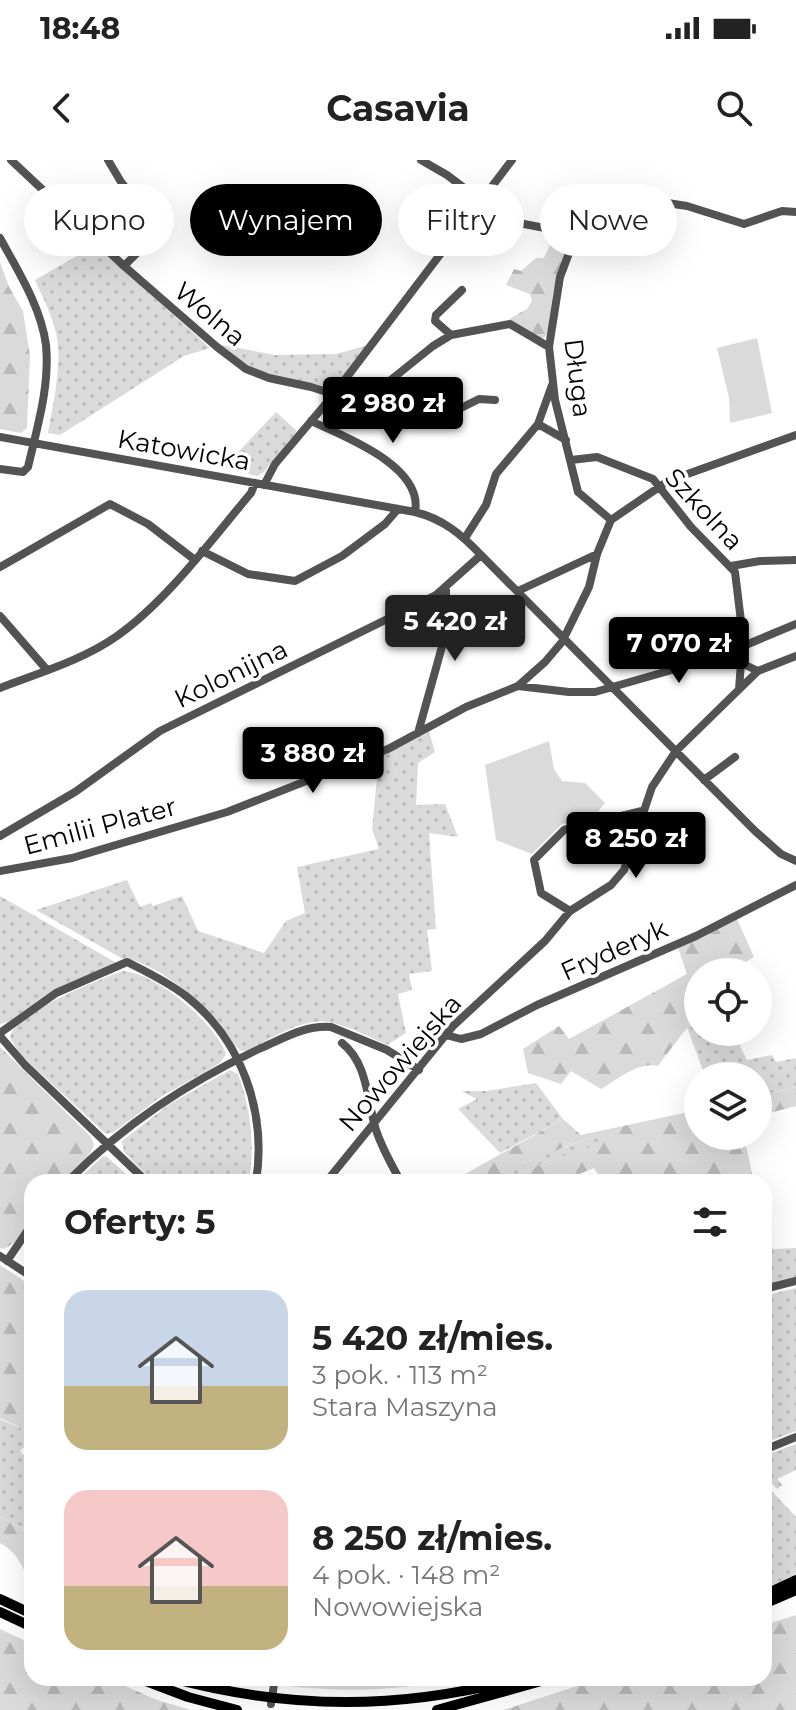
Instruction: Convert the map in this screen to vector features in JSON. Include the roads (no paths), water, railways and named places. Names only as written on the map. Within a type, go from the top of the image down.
[{"type":"main road","points":[[772,1591],[796,1580]]},
{"type":"main road","points":[[772,1600],[796,1590]]},
{"type":"main road","points":[[0,1599],[24,1610]]},
{"type":"main road","points":[[0,1612],[24,1623]]},
{"type":"main road","points":[[159,1686],[237,1710]]},
{"type":"main road","points":[[199,1686],[271,1707],[331,1708],[383,1707],[454,1696],[491,1686]]},
{"type":"main road","points":[[437,1710],[523,1686]]},
{"type":"street","name":"Wolna","points":[[11,160],[124,266],[246,369],[400,416],[439,419],[479,399],[495,400]]},
{"type":"street","points":[[108,160],[121,182],[157,225],[154,236],[124,266]]},
{"type":"street","points":[[421,160],[459,184]]},
{"type":"street","points":[[494,184],[512,160]]},
{"type":"street","points":[[677,204],[744,224],[782,211],[796,212]]},
{"type":"street","points":[[0,238],[31,296],[46,344],[44,389],[28,467],[23,472],[0,469]]},
{"type":"street","points":[[0,688],[47,670],[117,636],[154,603],[195,560],[334,394],[439,256]]},
{"type":"street","name":"Długa","points":[[568,256],[560,277],[549,347],[553,380],[578,492],[611,520]]},
{"type":"street","points":[[451,335],[435,321],[436,315],[462,290]]},
{"type":"street","points":[[362,403],[451,335],[510,324],[549,347]]},
{"type":"street","points":[[540,419],[553,380]]},
{"type":"street","points":[[465,538],[486,505],[496,474],[540,419],[551,411],[559,414]]},
{"type":"street","points":[[540,419],[567,441]]},
{"type":"street","points":[[311,421],[370,449],[390,463],[414,495],[415,512]]},
{"type":"street","points":[[611,520],[668,481],[796,435]]},
{"type":"street","name":"Katowicka","points":[[0,437],[415,512],[442,522],[465,538],[767,843],[796,861]]},
{"type":"street","name":"Szkolna","points":[[571,460],[597,457],[653,479],[691,527],[735,572],[744,646]]},
{"type":"street","points":[[0,567],[110,504],[148,524],[195,560]]},
{"type":"street","points":[[202,551],[248,574],[295,581],[342,556],[385,524],[398,509]]},
{"type":"street","name":"Emilii Plater","points":[[0,871],[72,858],[227,812],[370,757],[466,707],[518,686],[545,662],[564,638],[589,587],[597,554],[611,520]]},
{"type":"street","points":[[518,591],[597,554]]},
{"type":"street","name":"Kolonijna","points":[[0,836],[75,792],[160,731],[446,589],[481,555]]},
{"type":"street","points":[[731,566],[796,560]]},
{"type":"street","points":[[418,733],[446,632],[446,589]]},
{"type":"street","points":[[0,616],[47,670]]},
{"type":"street","name":"Emilii Plater","points":[[518,686],[569,692],[613,688],[734,651],[796,624]]},
{"type":"street","points":[[734,651],[741,663],[739,690]]},
{"type":"street","points":[[741,663],[758,671],[794,660]]},
{"type":"street","name":"Nowowiejska","points":[[333,1174],[446,1035],[545,941],[570,911],[611,885],[624,870],[652,787],[676,751],[758,671]]},
{"type":"street","points":[[704,780],[735,757]]},
{"type":"street","points":[[570,911],[541,893],[534,860],[564,830],[575,825],[642,811]]},
{"type":"street","name":"Fryderyk","points":[[446,1035],[461,1039],[481,1034],[537,1005],[696,936],[796,885]]},
{"type":"street","points":[[139,1174],[25,1065],[0,1034],[25,1012],[56,993],[127,962],[164,981],[192,1001],[221,1031],[238,1059],[251,1092],[259,1146],[257,1174]]},
{"type":"street","points":[[75,1174],[107,1144],[177,1092],[296,1032],[322,1027],[341,1031],[387,1050],[419,1070]]},
{"type":"street","points":[[342,1043],[353,1053],[361,1068],[375,1125],[397,1174]]},
{"type":"street","points":[[24,1234],[4,1258],[24,1272]]},
{"type":"street","points":[[772,1287],[796,1281]]},
{"type":"street","points":[[772,1447],[796,1437]]},
{"type":"street","points":[[271,1707],[274,1686]]}]
